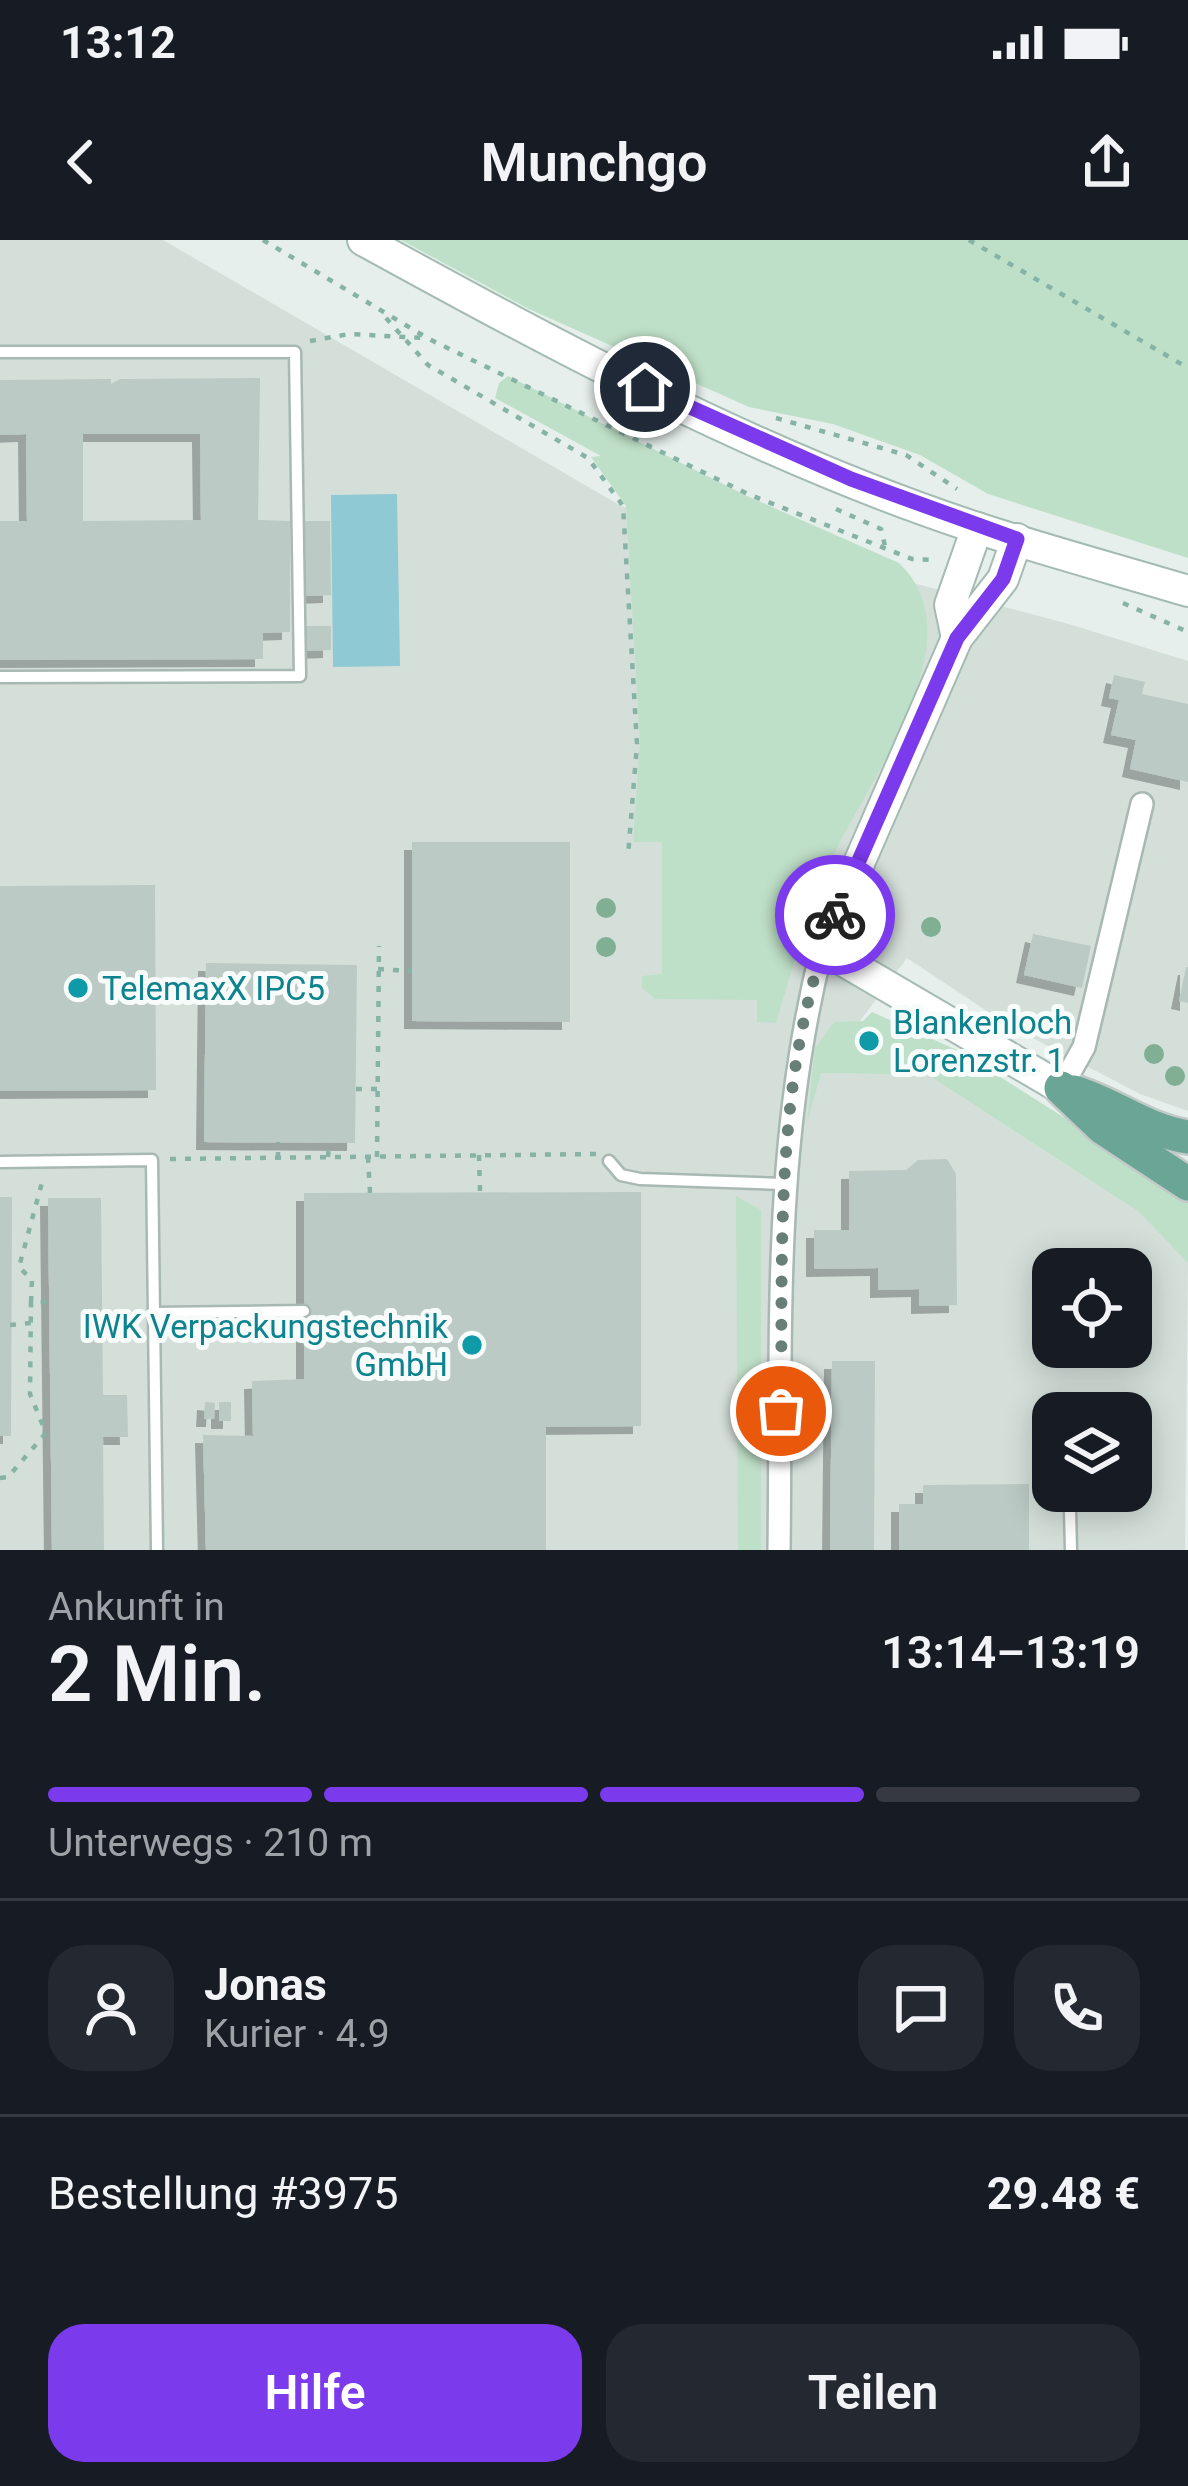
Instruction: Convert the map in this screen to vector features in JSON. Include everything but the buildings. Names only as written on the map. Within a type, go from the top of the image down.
[{"type":"main road","points":[[363,240],[624,377],[851,479],[977,528],[1188,592]]},
{"type":"main road","points":[[957,638],[950,605],[977,528]]},
{"type":"main road","points":[[1017,539],[1003,579],[957,638],[822,948],[1061,1088],[1113,1136],[1188,1184]]},
{"type":"main road","points":[[1061,1088],[1104,1101],[1152,1128],[1188,1137]]},
{"type":"street","points":[[1061,1088],[1084,1047],[1142,803]]},
{"type":"street","points":[[779,1550],[783,1184],[802,1027],[822,948]]},
{"type":"lane","points":[[0,352],[295,352],[300,676],[0,677]]},
{"type":"lane","points":[[0,1162],[152,1160],[157,1550]]},
{"type":"lane","points":[[609,1161],[621,1174],[640,1179],[783,1184]]},
{"type":"lane","points":[[154,1313],[304,1311]]},
{"type":"lane","points":[[1070,1512],[1070,1550]]},
{"type":"path","points":[[263,240],[429,339],[748,494],[912,559],[967,561]]},
{"type":"path","points":[[969,240],[1188,368]]},
{"type":"path","points":[[382,314],[428,365],[588,458],[623,506],[637,744],[628,856]]},
{"type":"path","points":[[302,343],[349,334],[397,333],[429,339]]},
{"type":"path","points":[[1121,602],[1188,632]]},
{"type":"path","points":[[377,1156],[379,946]]},
{"type":"path","points":[[378,969],[412,971]]},
{"type":"path","points":[[356,1089],[378,1089]]},
{"type":"path","points":[[278,1142],[278,1158]]},
{"type":"path","points":[[328,1142],[328,1157]]},
{"type":"path","points":[[152,1160],[570,1154]]},
{"type":"path","points":[[479,1155],[480,1192]]},
{"type":"path","points":[[368,1156],[370,1192]]},
{"type":"path","points":[[0,1478],[8,1477],[48,1433],[30,1394],[32,1280],[19,1268],[43,1186],[43,1162]]},
{"type":"path","points":[[32,1302],[49,1302]]},
{"type":"path","points":[[10,1324],[31,1323]]},
{"type":"shaded area","points":[[0,240],[163,240],[621,506],[1069,624],[1188,661],[1188,1111],[1140,1094],[1008,1025],[907,958],[821,1073],[928,1075],[1139,1212],[1176,1247],[1188,1263],[1185,1550],[0,1550]]},
{"type":"green space","points":[[401,240],[1188,240],[1188,558],[988,494],[920,455],[833,424],[749,407],[529,309]]},
{"type":"green space","points":[[508,376],[747,496],[899,563],[921,595],[927,632],[922,672],[888,755],[829,865],[776,1023],[757,1022],[757,1000],[655,999],[642,988],[642,976],[662,974],[662,842],[633,842],[640,743],[626,506],[591,457],[601,456],[495,398],[499,383]]},
{"type":"green space","points":[[872,1012],[959,1051],[1188,1196],[1188,1263],[1139,1212],[928,1075],[821,1073],[807,1123],[815,1048],[834,1022],[863,1021]]},
{"type":"green space","points":[[736,1196],[761,1210],[761,1550],[738,1550]]},
{"type":"water","points":[[397,494],[400,666],[333,667],[331,495]]},
{"type":"way so far","points":[[781,1411],[784,1152],[802,1027],[835,915]]},
{"type":"place","name":"TelemaxX IPC5","points":[[78,988]]},
{"type":"place","name":"Blankenloch Lorenzstr. 1","points":[[869,1041]]},
{"type":"place","name":"IWK Verpackungstechnik GmbH","points":[[472,1345]]},
{"type":"route","points":[[645,387],[851,479],[1017,539],[1003,579],[957,638],[835,915]]}]
